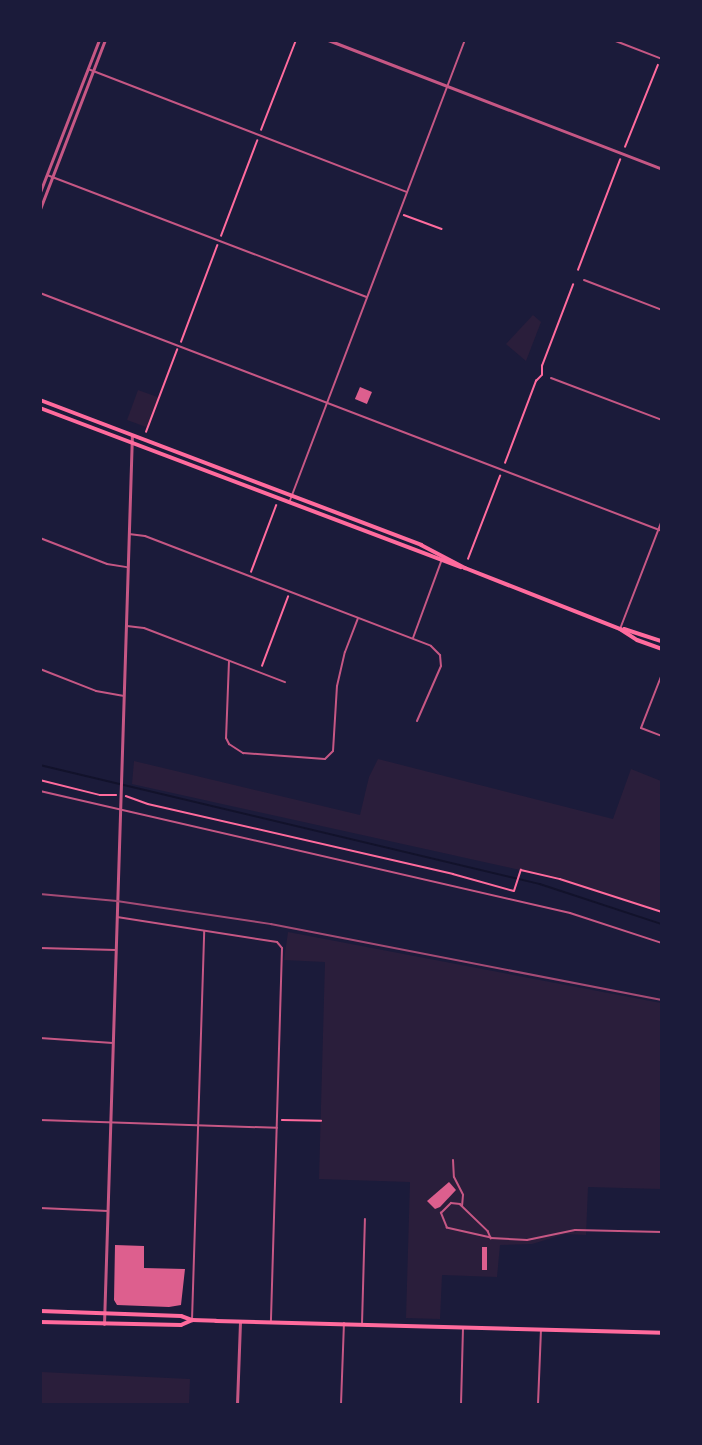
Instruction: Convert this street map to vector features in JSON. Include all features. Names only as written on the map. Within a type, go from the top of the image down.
[{"type":"main road","points":[[40,400],[444,555],[465,568]]},
{"type":"main road","points":[[40,408],[465,568],[620,629],[662,641]]},
{"type":"main road","points":[[84,425],[87,417]]},
{"type":"main road","points":[[620,629],[637,640],[662,649]]},
{"type":"main road","points":[[40,1311],[181,1316],[192,1320],[662,1333]]},
{"type":"main road","points":[[40,1322],[181,1325],[192,1320]]},
{"type":"street","points":[[40,192],[99,40]]},
{"type":"street","points":[[40,209],[105,40]]},
{"type":"street","points":[[328,40],[662,169]]},
{"type":"street","points":[[289,503],[465,40]]},
{"type":"street","points":[[613,40],[662,59]]},
{"type":"street","points":[[88,69],[407,192]]},
{"type":"street","points":[[47,175],[367,297]]},
{"type":"street","points":[[584,280],[662,310]]},
{"type":"street","points":[[40,293],[660,530]]},
{"type":"street","points":[[550,378],[662,420]]},
{"type":"street","points":[[104,1324],[132,435]]},
{"type":"street","points":[[620,629],[662,520]]},
{"type":"street","points":[[129,534],[144,536],[431,646],[441,660],[439,674],[417,721]]},
{"type":"street","points":[[40,538],[108,564],[128,567]]},
{"type":"street","points":[[413,638],[444,555]]},
{"type":"street","points":[[230,661],[226,738],[229,744],[243,753],[325,759],[333,751],[337,686],[345,652],[358,618]]},
{"type":"street","points":[[126,626],[144,628],[285,682]]},
{"type":"street","points":[[40,669],[96,692],[123,696]]},
{"type":"street","points":[[662,674],[641,728],[662,736]]},
{"type":"street","points":[[40,792],[570,913],[662,943]]},
{"type":"street","points":[[117,917],[277,942],[283,950],[271,1322]]},
{"type":"street","points":[[192,1320],[204,931]]},
{"type":"street","points":[[40,948],[116,950]]},
{"type":"street","points":[[40,1038],[113,1043]]},
{"type":"street","points":[[40,1120],[277,1128]]},
{"type":"street","points":[[453,1160],[454,1177],[463,1195],[462,1206]]},
{"type":"street","points":[[40,1209],[108,1211]]},
{"type":"street","points":[[362,1324],[365,1219]]},
{"type":"street","points":[[491,1238],[527,1240],[575,1230],[662,1232]]},
{"type":"street","points":[[237,1404],[240,1321]]},
{"type":"street","points":[[342,1404],[344,1323]]},
{"type":"street","points":[[461,1404],[463,1327]]},
{"type":"street","points":[[538,1404],[541,1329]]},
{"type":"lane","points":[[453,1202],[462,1206],[488,1231],[491,1238],[447,1228],[441,1216],[442,1211],[453,1202]]},
{"type":"path","points":[[261,131],[296,40]]},
{"type":"path","points":[[625,147],[658,65]]},
{"type":"path","points":[[221,237],[257,141]]},
{"type":"path","points":[[578,270],[620,160]]},
{"type":"path","points":[[404,215],[442,229]]},
{"type":"path","points":[[181,342],[218,246]]},
{"type":"path","points":[[505,463],[536,381],[542,375],[542,365],[573,285]]},
{"type":"path","points":[[146,432],[177,350]]},
{"type":"path","points":[[468,559],[500,476]]},
{"type":"path","points":[[251,572],[276,506]]},
{"type":"path","points":[[262,666],[289,596]]},
{"type":"path","points":[[40,780],[100,795],[113,795]]},
{"type":"path","points":[[127,796],[159,806],[453,874],[514,891],[520,871],[560,879],[662,912]]},
{"type":"path","points":[[282,1120],[321,1121]]},
{"type":"shaded area","points":[[533,315],[541,322],[526,361],[506,344]]},
{"type":"shaded area","points":[[138,390],[160,398],[149,428],[127,420]]},
{"type":"shaded area","points":[[378,759],[613,819],[631,769],[661,781],[661,911],[556,878],[132,784],[134,761],[360,815],[369,777]]},
{"type":"shaded area","points":[[288,932],[661,1003],[661,1189],[588,1187],[586,1235],[565,1234],[532,1244],[500,1245],[497,1277],[442,1275],[440,1319],[406,1318],[410,1182],[319,1179],[325,962],[284,960]]},
{"type":"shaded area","points":[[41,1372],[190,1379],[189,1404],[41,1404]]},
{"type":"building","points":[[360,387],[372,392],[367,404],[355,399]]},
{"type":"building","points":[[449,1182],[456,1190],[440,1207],[435,1209],[427,1201]]},
{"type":"building","points":[[115,1245],[144,1246],[144,1268],[185,1269],[181,1305],[169,1307],[117,1305],[114,1300]]},
{"type":"building","points":[[482,1247],[487,1247],[487,1270],[482,1270]]},
{"type":"waterway","points":[[40,765],[540,884],[662,924]]},
{"type":"railway","points":[[40,894],[117,901],[271,924],[662,1000]]}]
